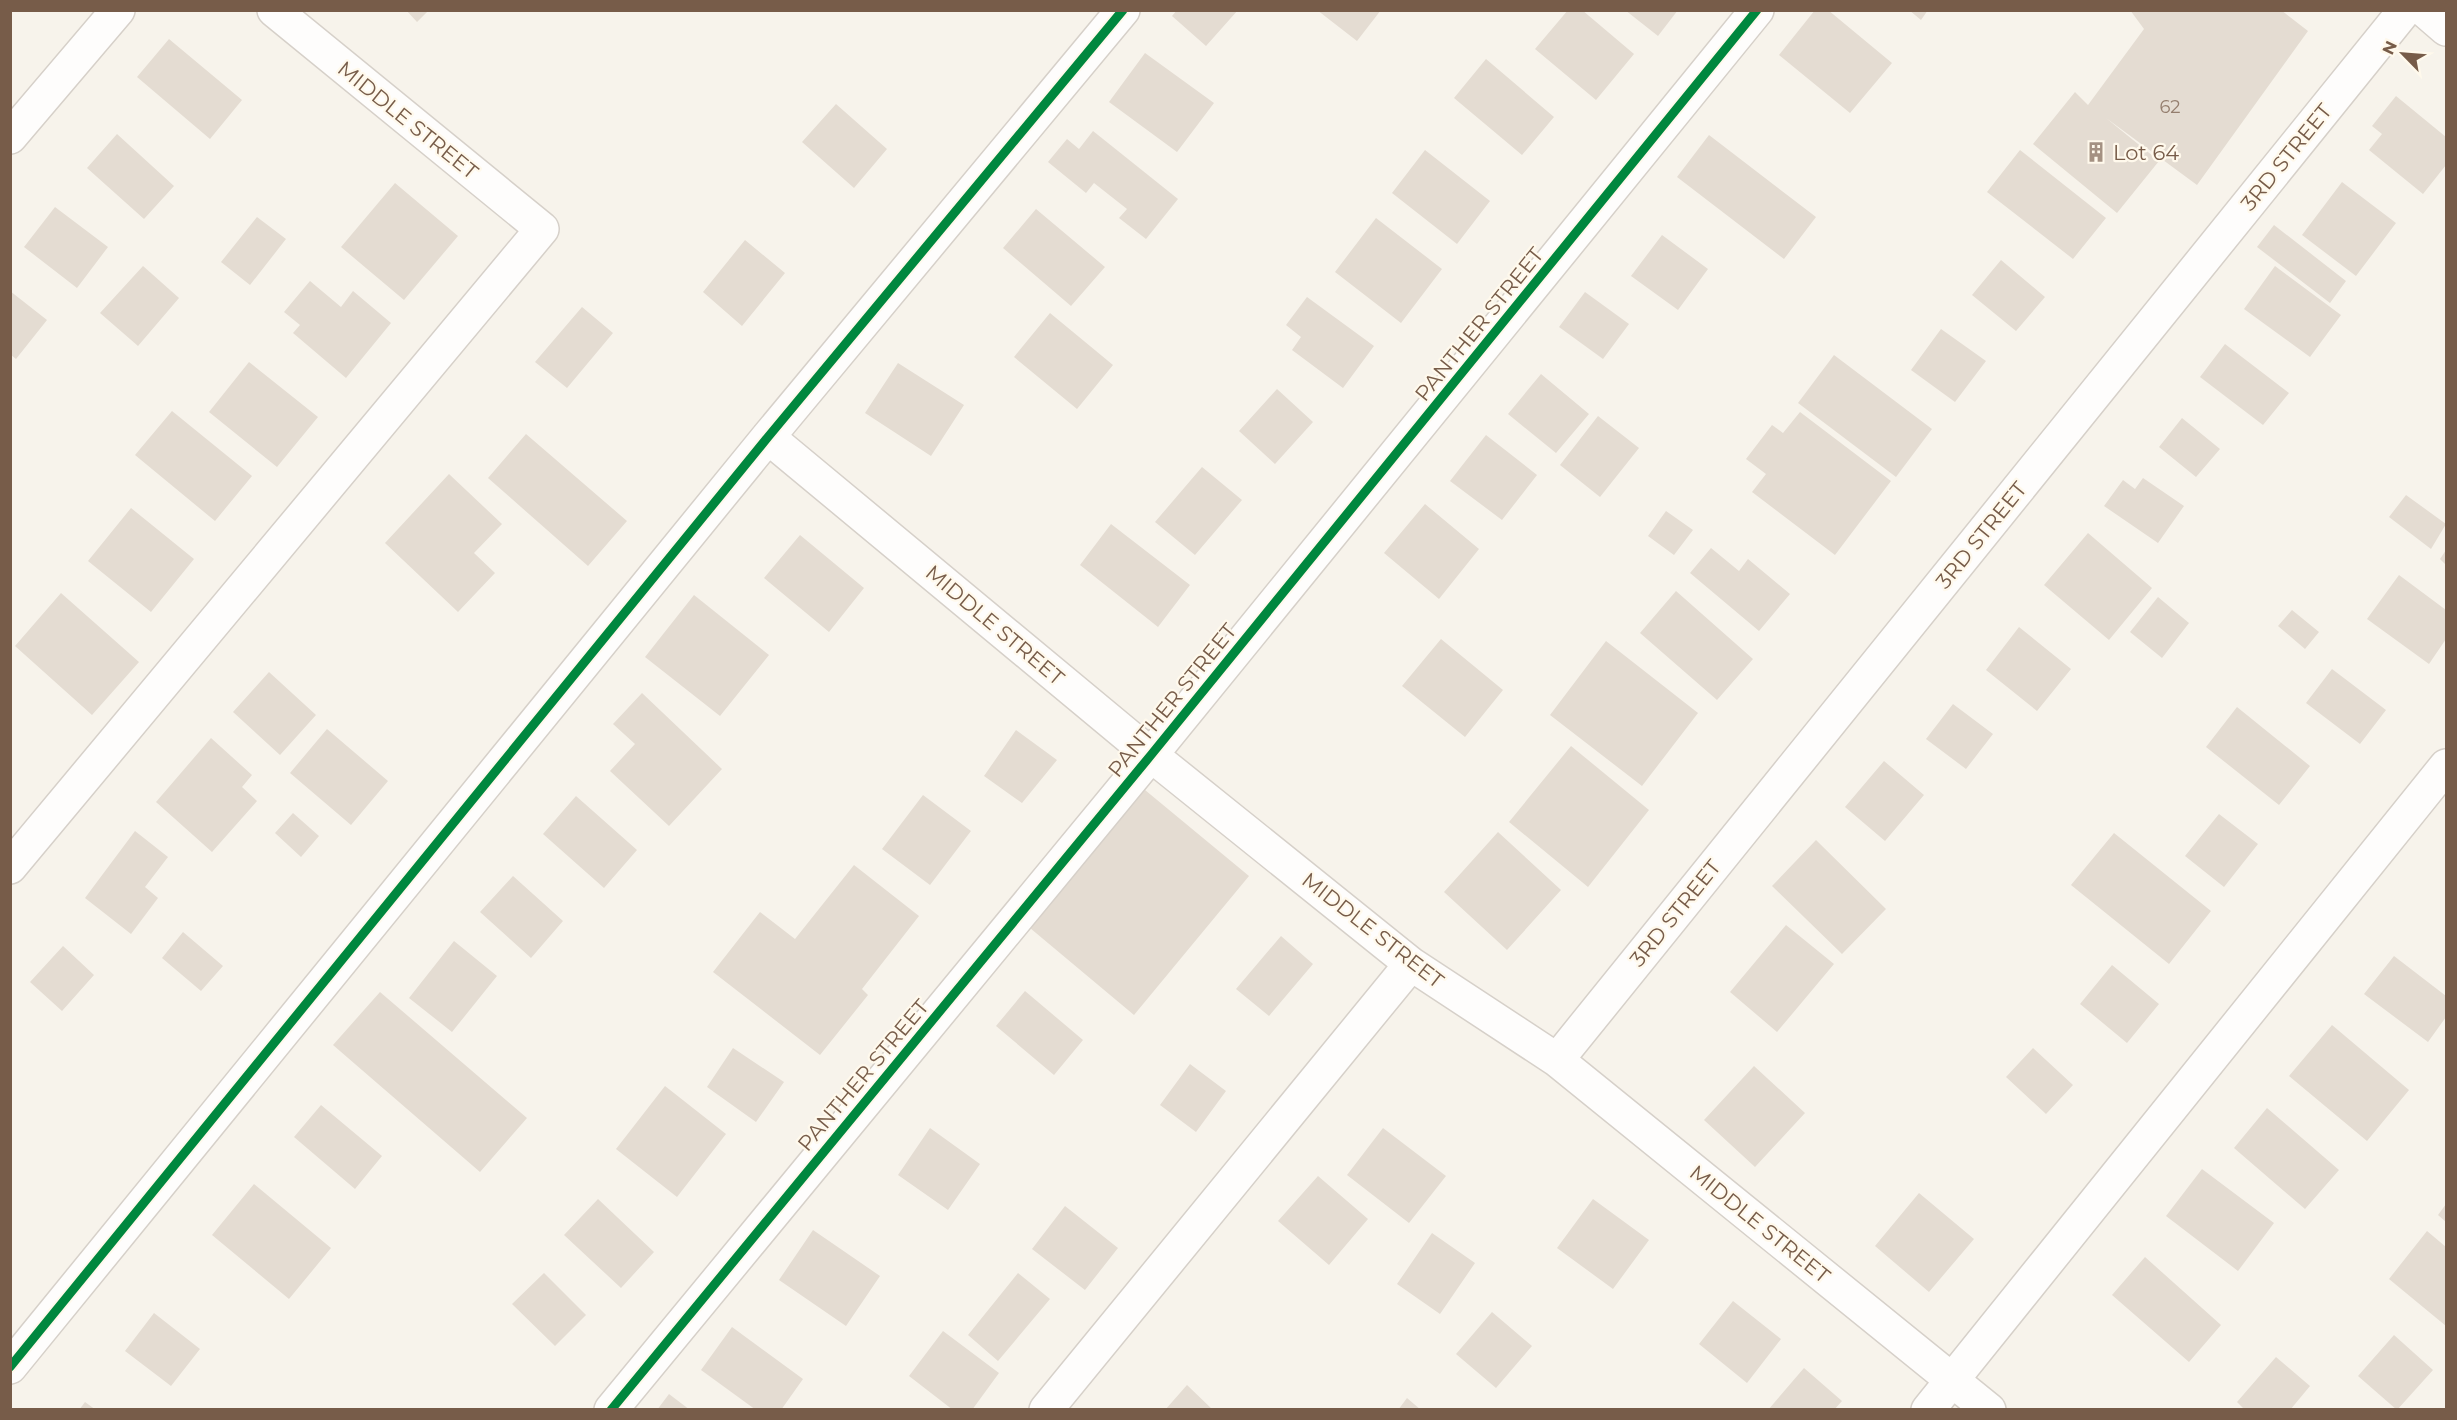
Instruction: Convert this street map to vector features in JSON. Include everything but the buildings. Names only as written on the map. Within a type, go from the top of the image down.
[{"type":"street","points":[[10,137],[118,10]]},
{"type":"street","points":[[10,1367],[768,437],[1123,10]]},
{"type":"street","name":"PANTHER STREET","points":[[611,1410],[1151,755],[1757,10]]},
{"type":"street","name":"3RD STREET","points":[[1557,1060],[2405,10]]},
{"type":"street","points":[[2424,10],[2446,29]]},
{"type":"street","name":"MIDDLE STREET","points":[[10,867],[542,229],[288,15]]},
{"type":"street","name":"MIDDLE STREET","points":[[768,437],[1151,755],[1411,964],[1557,1060],[1989,1410]]},
{"type":"street","points":[[1928,1410],[2446,766]]},
{"type":"street","points":[[1047,1410],[1411,964]]},
{"type":"cycle path","points":[[10,1367],[768,437],[1123,10]]},
{"type":"cycle path","points":[[611,1410],[1151,755],[1757,10]]},
{"type":"place","name":"Lot 64","points":[[2096,152]]}]
